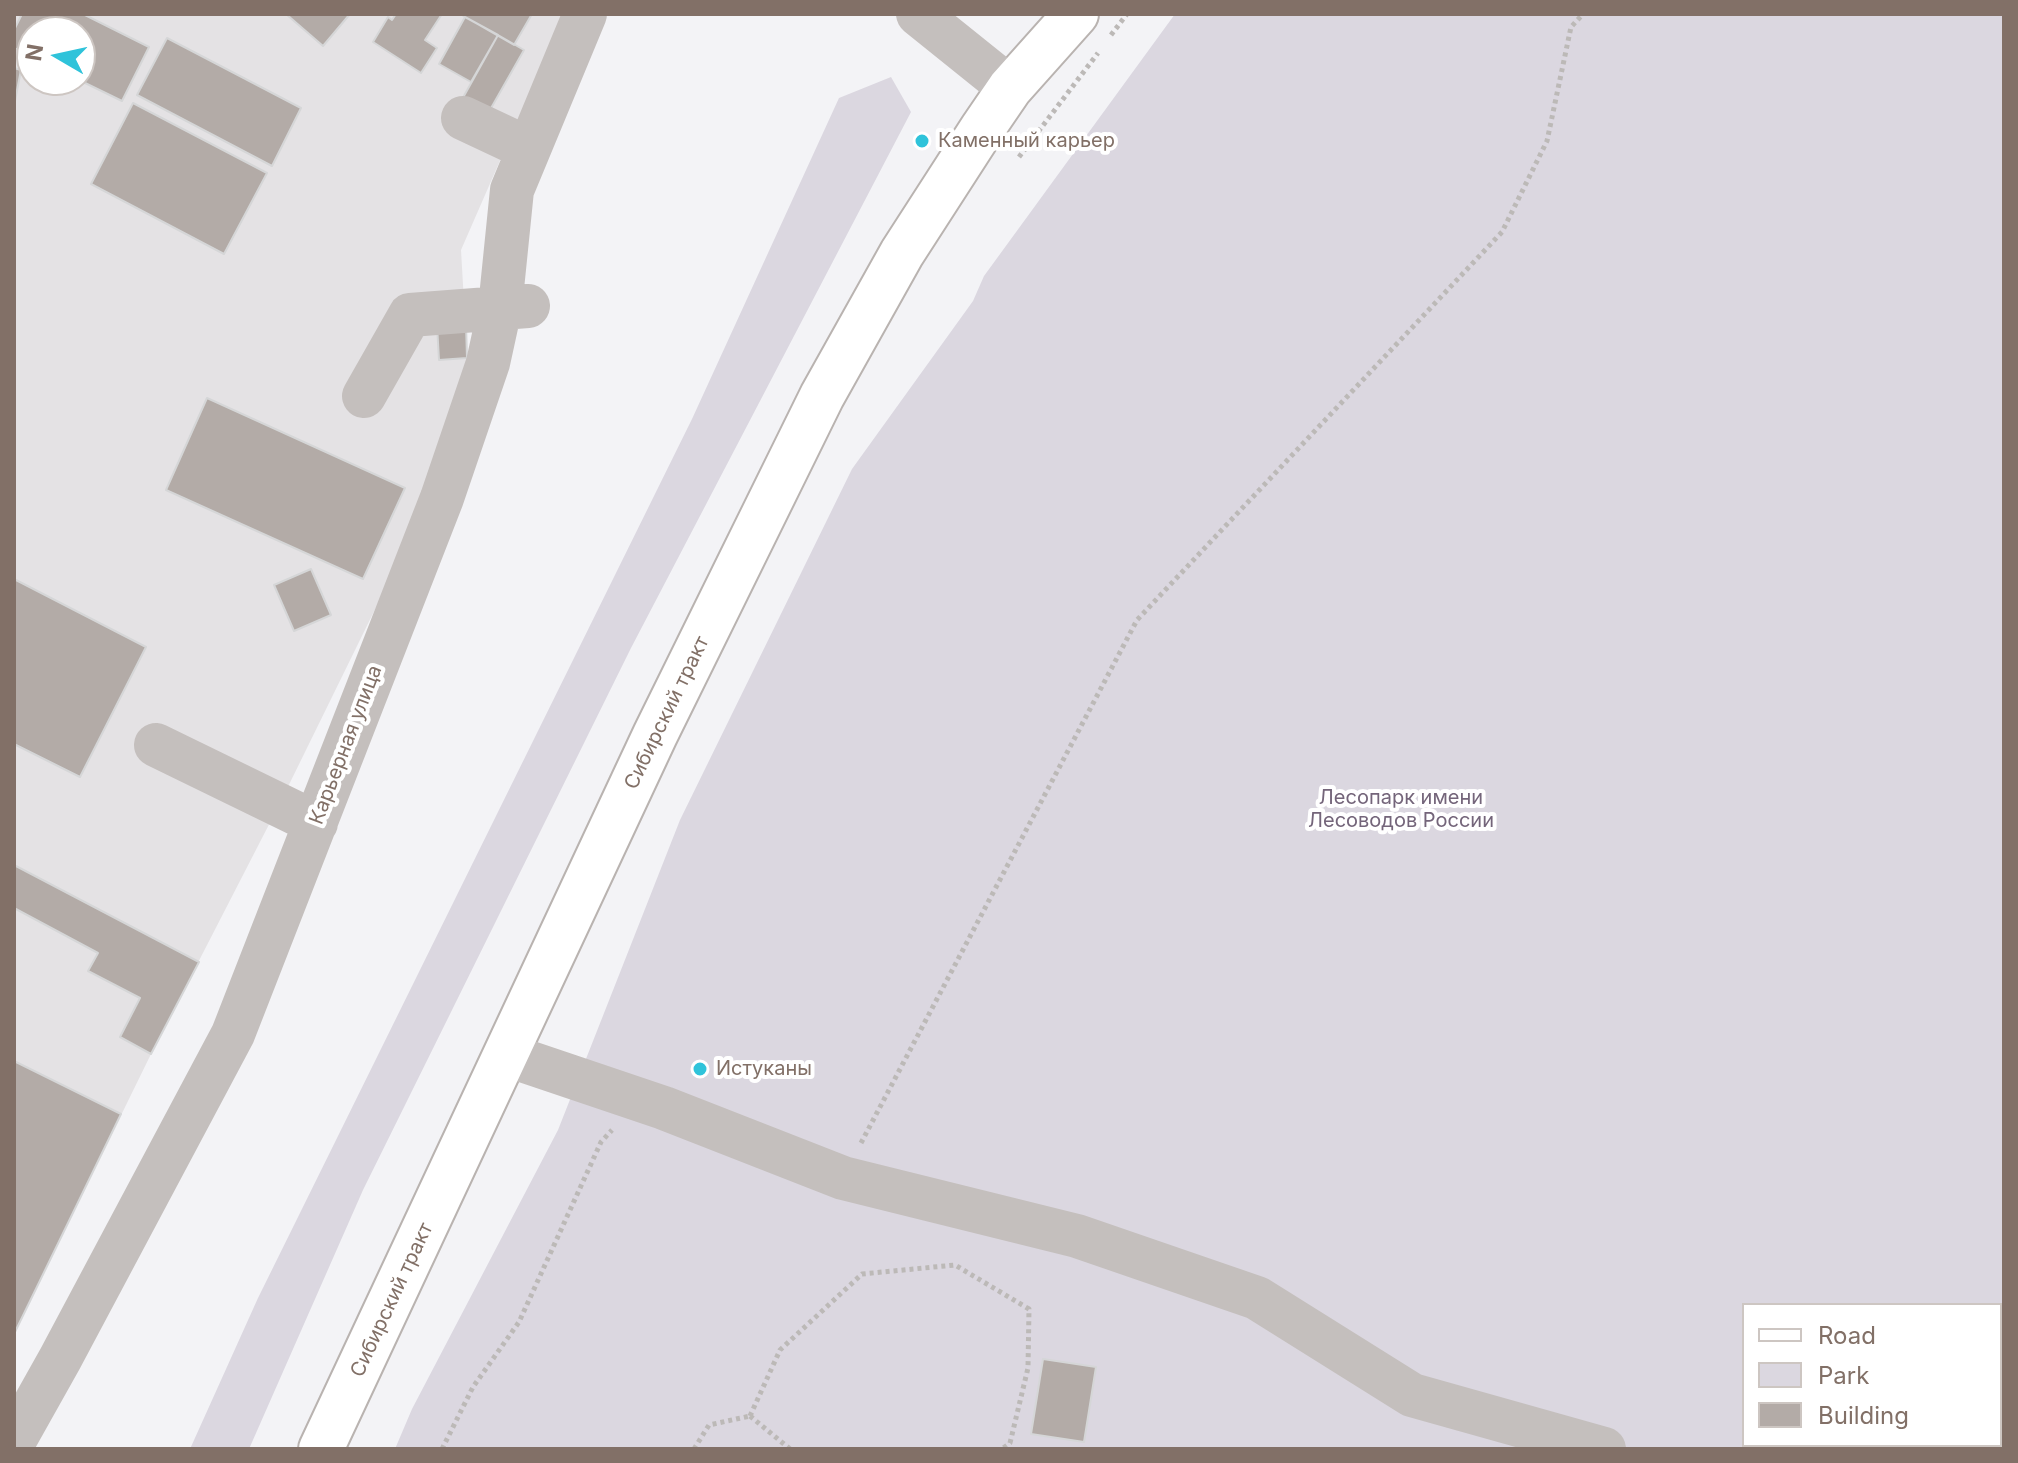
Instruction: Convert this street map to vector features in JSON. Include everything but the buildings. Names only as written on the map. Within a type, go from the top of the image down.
[{"type":"main road","name":"Сибирский тракт","points":[[321,1449],[655,735],[822,396],[902,253],[1010,88],[1092,26]]},
{"type":"street","name":"Карьерная улица","points":[[14,1441],[233,1034],[442,498],[488,363],[515,307],[512,190],[585,14]]},
{"type":"street","points":[[918,14],[1010,88]]},
{"type":"street","points":[[463,118],[529,149]]},
{"type":"street","points":[[364,396],[410,315],[515,307]]},
{"type":"street","points":[[156,745],[316,823]]},
{"type":"street","points":[[507,1055],[664,1108],[843,1178],[1077,1236],[1257,1298],[1412,1395],[1604,1449]]},
{"type":"path","points":[[1092,26],[1127,14]]},
{"type":"path","points":[[843,1178],[1137,620],[1502,232],[1547,141],[1571,27],[1583,14]]},
{"type":"path","points":[[1019,157],[1100,50]]},
{"type":"path","points":[[442,1449],[473,1387],[519,1322],[601,1142],[627,1113],[664,1108]]},
{"type":"path","points":[[750,1416],[780,1350],[862,1274],[955,1265],[1029,1309],[1028,1368],[1010,1443],[1002,1449]]},
{"type":"path","points":[[694,1449],[709,1425],[750,1416]]},
{"type":"path","points":[[750,1416],[790,1449]]},
{"type":"shaded area","points":[[14,14],[564,14],[461,250],[468,372],[436,485],[279,805],[151,1054],[14,1334]]},
{"type":"green space","name":"Лесопарк имени Лесоводов России","points":[[1175,14],[2004,14],[2004,1449],[395,1449],[412,1409],[558,1130],[680,820],[852,469],[973,301],[984,276]]},
{"type":"green space","points":[[891,77],[911,112],[631,648],[363,1190],[249,1449],[190,1449],[258,1298],[692,419],[839,98]]},
{"type":"place","name":"Каменный карьер","points":[[922,141]]},
{"type":"place","name":"Истуканы","points":[[700,1069]]}]
